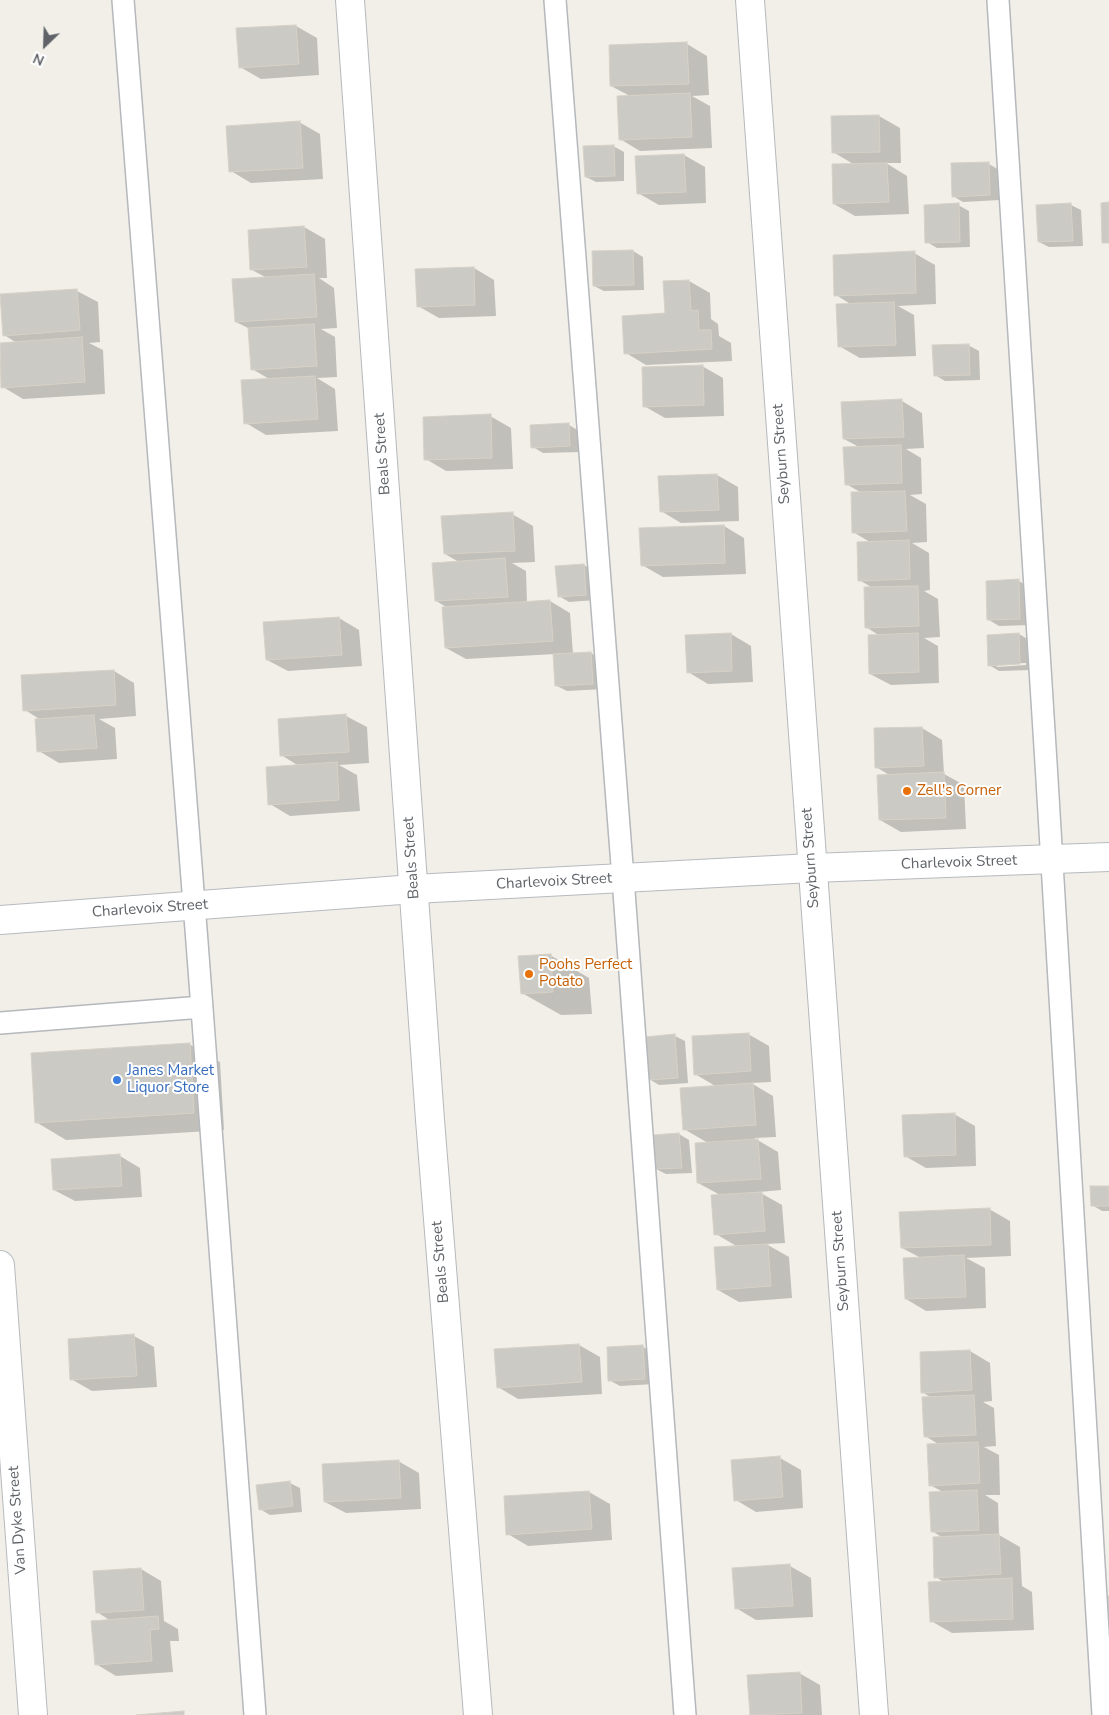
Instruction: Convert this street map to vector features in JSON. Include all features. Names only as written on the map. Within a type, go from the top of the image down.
[{"type":"street","name":"Beals Street","points":[[350,0],[431,1130],[478,1715]]},
{"type":"street","name":"Seyburn Street","points":[[750,0],[874,1715]]},
{"type":"street","name":"Charlevoix Street","points":[[0,920],[414,889],[812,868],[1109,857]]},
{"type":"street","name":"Van Dyke Street","points":[[0,1264],[6,1432],[32,1715]]},
{"type":"lane","points":[[123,0],[256,1715]]},
{"type":"lane","points":[[555,0],[685,1715]]},
{"type":"lane","points":[[998,0],[1052,859],[1102,1715]]},
{"type":"lane","points":[[0,1023],[202,1007]]},
{"type":"building","points":[[296,25],[299,64],[239,68],[236,28]]},
{"type":"building","points":[[687,42],[689,84],[610,86],[609,45]]},
{"type":"building","points":[[690,93],[692,137],[619,140],[617,96]]},
{"type":"building","points":[[879,115],[880,152],[832,153],[831,116]]},
{"type":"building","points":[[300,121],[303,168],[229,172],[226,126]]},
{"type":"building","points":[[614,145],[615,176],[585,177],[583,146]]},
{"type":"building","points":[[684,154],[686,192],[637,194],[635,156]]},
{"type":"building","points":[[989,162],[990,195],[952,197],[951,163]]},
{"type":"building","points":[[887,163],[889,202],[833,204],[832,164]]},
{"type":"building","points":[[1109,202],[1109,243],[1102,243],[1101,203]]},
{"type":"building","points":[[959,203],[960,242],[925,243],[924,205]]},
{"type":"building","points":[[1071,203],[1073,241],[1038,242],[1036,205]]},
{"type":"building","points":[[304,226],[307,267],[250,270],[248,230]]},
{"type":"building","points":[[633,250],[634,285],[593,286],[592,251]]},
{"type":"building","points":[[915,251],[916,293],[834,296],[833,255]]},
{"type":"building","points":[[474,267],[475,305],[417,307],[415,269]]},
{"type":"building","points":[[314,274],[317,317],[235,322],[232,279]]},
{"type":"building","points":[[689,280],[691,311],[698,310],[699,330],[711,330],[712,349],[624,354],[622,316],[665,313],[663,281]]},
{"type":"building","points":[[77,289],[80,330],[3,336],[0,294]]},
{"type":"building","points":[[894,302],[896,345],[838,347],[836,304]]},
{"type":"building","points":[[314,324],[317,366],[251,370],[248,328]]},
{"type":"building","points":[[82,337],[85,382],[1,388],[0,343]]},
{"type":"building","points":[[969,344],[970,375],[934,376],[932,345]]},
{"type":"building","points":[[703,365],[704,405],[643,407],[642,367]]},
{"type":"building","points":[[315,376],[318,419],[244,424],[241,380]]},
{"type":"building","points":[[902,399],[904,437],[843,439],[841,402]]},
{"type":"building","points":[[491,414],[492,458],[424,460],[423,417]]},
{"type":"building","points":[[569,423],[570,446],[531,448],[530,425]]},
{"type":"building","points":[[901,445],[902,483],[845,485],[843,447]]},
{"type":"building","points":[[717,474],[719,510],[660,512],[658,476]]},
{"type":"building","points":[[905,491],[907,531],[852,533],[851,492]]},
{"type":"building","points":[[513,512],[515,551],[444,554],[441,516]]},
{"type":"building","points":[[724,525],[725,563],[641,566],[639,528]]},
{"type":"building","points":[[909,540],[910,579],[858,581],[857,542]]},
{"type":"building","points":[[505,558],[508,597],[435,601],[432,563]]},
{"type":"building","points":[[584,564],[586,595],[558,597],[555,566]]},
{"type":"building","points":[[1019,579],[1020,619],[987,620],[986,581]]},
{"type":"building","points":[[918,586],[919,626],[865,628],[864,587]]},
{"type":"building","points":[[550,600],[553,641],[445,648],[442,607]]},
{"type":"building","points":[[339,617],[342,655],[266,660],[263,622]]},
{"type":"building","points":[[731,633],[732,671],[687,673],[685,635]]},
{"type":"building","points":[[918,633],[919,672],[869,674],[868,635]]},
{"type":"building","points":[[1019,633],[1020,664],[988,666],[987,635]]},
{"type":"building","points":[[591,652],[593,684],[555,686],[553,654]]},
{"type":"building","points":[[114,670],[116,705],[23,711],[21,675]]},
{"type":"building","points":[[346,714],[349,752],[280,756],[278,719]]},
{"type":"building","points":[[94,715],[97,748],[37,752],[35,719]]},
{"type":"building","points":[[922,727],[924,766],[875,768],[874,728]]},
{"type":"building","points":[[337,762],[339,800],[268,805],[266,767]]},
{"type":"building","points":[[944,772],[946,818],[879,820],[877,775]]},
{"type":"building","points":[[551,954],[553,992],[521,994],[518,956]]},
{"type":"building","points":[[749,1033],[751,1071],[694,1075],[692,1036]]},
{"type":"building","points":[[675,1034],[678,1078],[648,1080],[645,1037]]},
{"type":"building","points":[[190,1043],[194,1113],[35,1123],[31,1053]]},
{"type":"building","points":[[753,1083],[756,1125],[683,1130],[680,1088]]},
{"type":"building","points":[[955,1113],[956,1155],[904,1157],[902,1115]]},
{"type":"building","points":[[679,1133],[682,1168],[655,1169],[653,1135]]},
{"type":"building","points":[[758,1139],[761,1179],[697,1183],[695,1143]]},
{"type":"building","points":[[120,1154],[122,1186],[53,1190],[51,1159]]},
{"type":"building","points":[[1090,1186],[1109,1186],[1109,1206],[1091,1206]]},
{"type":"building","points":[[762,1192],[765,1231],[714,1235],[711,1195]]},
{"type":"building","points":[[990,1208],[991,1245],[901,1248],[899,1212]]},
{"type":"building","points":[[768,1244],[771,1286],[717,1290],[714,1247]]},
{"type":"building","points":[[964,1255],[966,1297],[905,1299],[903,1258]]},
{"type":"building","points":[[134,1334],[137,1376],[70,1380],[68,1339]]},
{"type":"building","points":[[579,1344],[582,1382],[497,1388],[494,1349]]},
{"type":"building","points":[[643,1345],[645,1379],[608,1381],[607,1347]]},
{"type":"building","points":[[970,1350],[972,1390],[921,1393],[920,1352]]},
{"type":"building","points":[[974,1395],[976,1435],[924,1437],[922,1397]]},
{"type":"building","points":[[978,1442],[980,1483],[929,1486],[927,1444]]},
{"type":"building","points":[[780,1456],[783,1497],[734,1501],[731,1460]]},
{"type":"building","points":[[399,1460],[401,1498],[324,1502],[322,1464]]},
{"type":"building","points":[[290,1481],[293,1506],[259,1510],[256,1485]]},
{"type":"building","points":[[977,1490],[979,1530],[931,1532],[929,1492]]},
{"type":"building","points":[[589,1491],[592,1529],[506,1535],[504,1496]]},
{"type":"building","points":[[999,1534],[1001,1574],[934,1578],[933,1537]]},
{"type":"building","points":[[790,1564],[793,1606],[735,1609],[732,1568]]},
{"type":"building","points":[[141,1568],[144,1610],[96,1613],[93,1571]]},
{"type":"building","points":[[1012,1578],[1013,1619],[930,1622],[928,1582]]},
{"type":"building","points":[[1109,1596],[1109,1630],[1108,1630],[1106,1597]]},
{"type":"building","points":[[158,1616],[159,1629],[150,1630],[152,1661],[95,1665],[91,1621]]},
{"type":"building","points":[[800,1672],[802,1713],[750,1715],[747,1675]]},
{"type":"building","points":[[184,1711],[184,1715],[136,1715]]},
{"type":"place","name":"Zell's Corner","points":[[907,791]]},
{"type":"place","name":"Poohs Perfect Potato","points":[[529,974]]},
{"type":"place","name":"Janes Market Liquor Store","points":[[117,1080]]}]
